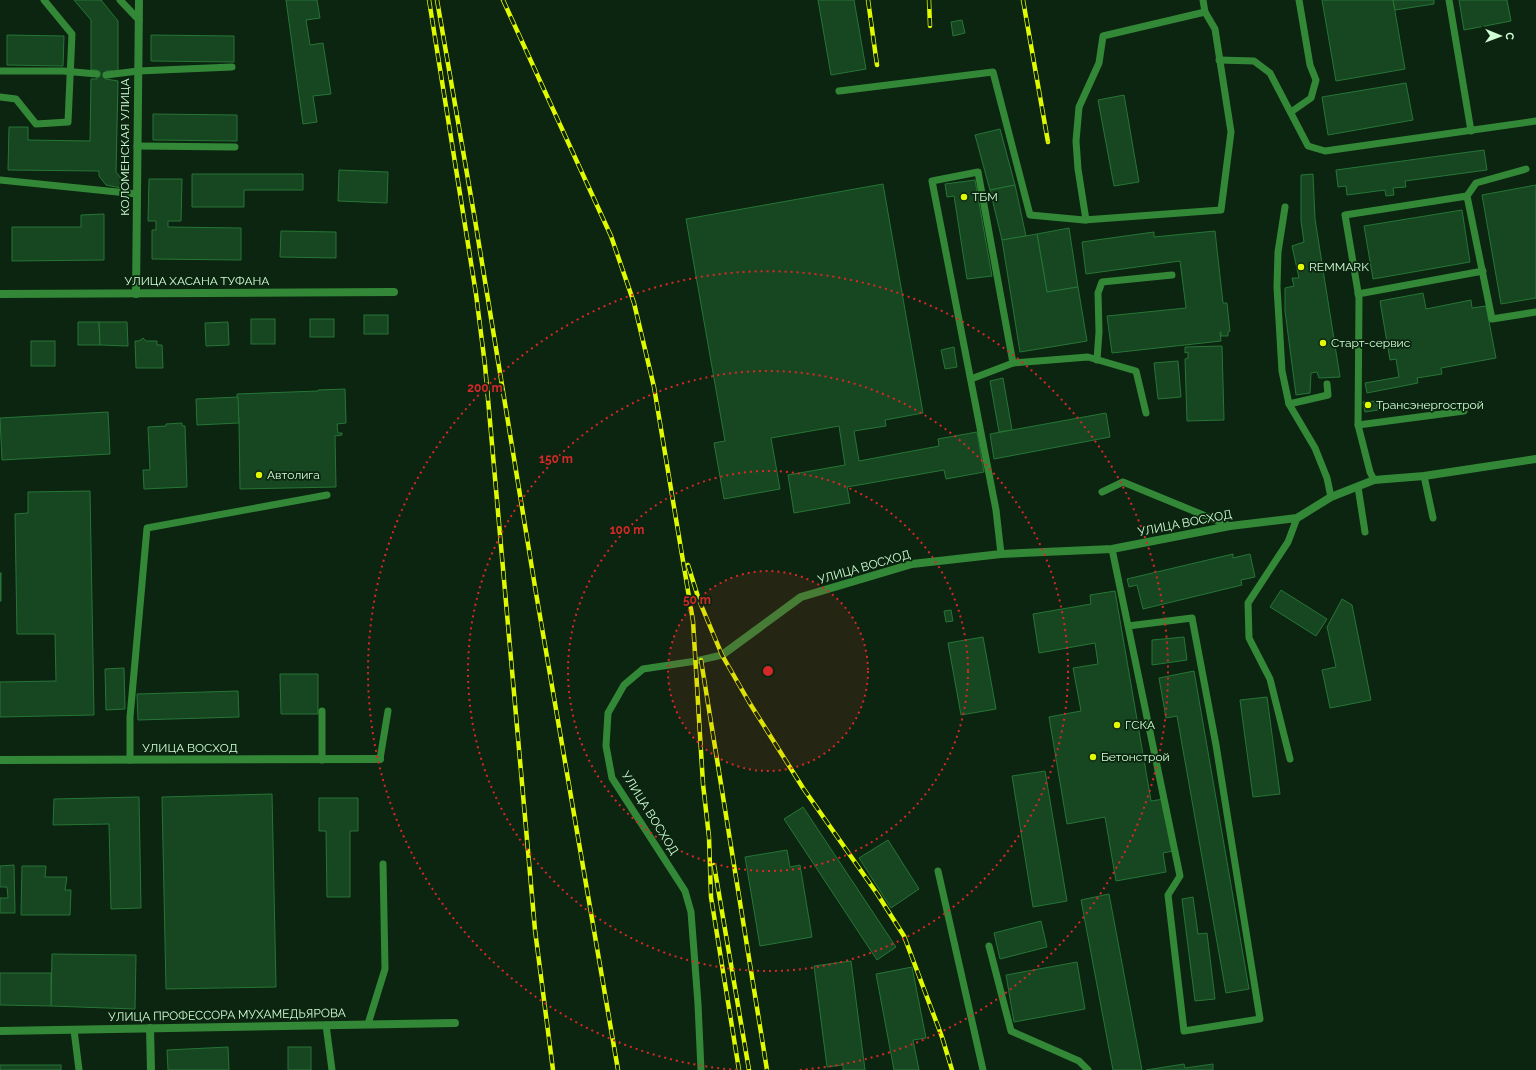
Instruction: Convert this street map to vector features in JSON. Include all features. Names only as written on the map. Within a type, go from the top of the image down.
[{"type":"street","name":"КОЛОМЕНСКАЯ УЛИЦА","points":[[136,294],[139,0]]},
{"type":"street","name":"УЛИЦА ХАСАНА ТУФАНА","points":[[0,294],[394,292]]},
{"type":"street","name":"УЛИЦА ВОСХОД","points":[[722,655],[801,597],[912,564],[1001,554],[1112,549],[1230,526],[1297,518],[1331,497],[1374,480],[1424,476],[1536,459]]},
{"type":"street","name":"УЛИЦА ВОСХОД","points":[[0,760],[380,759]]},
{"type":"street","name":"УЛИЦА ПРОФЕССОРА МУХАМЕДЬЯРОВА","points":[[0,1031],[455,1022]]},
{"type":"street","points":[[150,1028],[151,1070]]},
{"type":"lane","points":[[0,97],[16,99],[36,124],[68,122],[72,34],[44,0]]},
{"type":"lane","points":[[120,0],[139,20]]},
{"type":"lane","points":[[840,91],[993,72],[1030,215],[1086,220],[1222,210],[1231,132],[1215,29],[1205,12],[1204,0]]},
{"type":"lane","points":[[1291,112],[1311,98],[1316,80],[1310,66],[1299,0]]},
{"type":"lane","points":[[1449,0],[1471,131]]},
{"type":"lane","points":[[1086,220],[1078,169],[1076,141],[1079,107],[1099,62],[1103,36],[1205,12]]},
{"type":"lane","points":[[1219,60],[1254,62],[1270,73],[1308,146],[1326,151],[1536,121]]},
{"type":"lane","points":[[106,75],[138,71],[232,67]]},
{"type":"lane","points":[[0,72],[71,72],[97,74]]},
{"type":"lane","points":[[138,146],[235,147]]},
{"type":"lane","points":[[1526,169],[1476,183],[1467,196],[1492,319],[1536,312]]},
{"type":"lane","points":[[1001,554],[996,510],[932,181],[978,172],[1013,363]]},
{"type":"lane","points":[[0,180],[137,194]]},
{"type":"lane","points":[[1374,480],[1370,472],[1358,425],[1358,294],[1345,215],[1467,196]]},
{"type":"lane","points":[[1285,207],[1278,252],[1277,287],[1282,371],[1289,404],[1315,448],[1327,478],[1331,497]]},
{"type":"lane","points":[[1358,294],[1482,271]]},
{"type":"lane","points":[[1097,360],[1098,293],[1102,282],[1172,275]]},
{"type":"lane","points":[[971,379],[1013,363],[1088,357],[1136,372],[1146,413]]},
{"type":"lane","points":[[1289,404],[1328,394],[1327,384]]},
{"type":"lane","points":[[1358,425],[1464,411]]},
{"type":"lane","points":[[1424,476],[1432,518]]},
{"type":"lane","points":[[1102,492],[1123,482],[1230,526]]},
{"type":"lane","points":[[1358,487],[1365,532]]},
{"type":"lane","points":[[130,760],[130,717],[147,528],[327,495]]},
{"type":"lane","points":[[1290,759],[1270,679],[1249,638],[1248,603],[1288,542],[1297,518]]},
{"type":"lane","points":[[1112,549],[1128,626],[1180,876],[1168,895],[1184,1031],[1260,1019],[1216,745],[1192,618],[1128,626]]},
{"type":"lane","name":"УЛИЦА ВОСХОД","points":[[701,1070],[698,1004],[691,920],[685,891],[612,778],[606,746],[607,726],[608,713],[624,685],[643,669],[696,661],[722,655]]},
{"type":"lane","points":[[322,711],[322,760]]},
{"type":"lane","points":[[380,759],[388,712]]},
{"type":"lane","points":[[368,1024],[386,969],[383,864]]},
{"type":"lane","points":[[938,871],[983,1070]]},
{"type":"lane","points":[[989,946],[1011,1032],[1079,1061],[1088,1070]]},
{"type":"lane","points":[[326,1025],[332,1070]]},
{"type":"lane","points":[[74,1030],[79,1070]]},
{"type":"building","points":[[74,0],[101,0],[118,21],[118,71],[106,71],[106,79],[118,81],[116,172],[121,178],[121,188],[106,185],[99,176],[99,171],[8,170],[9,127],[28,127],[28,140],[90,141],[91,79],[97,79],[97,70],[91,70],[91,20]]},
{"type":"building","points":[[286,0],[317,0],[320,18],[306,20],[310,45],[323,43],[331,94],[313,96],[317,122],[303,124]]},
{"type":"building","points":[[818,0],[854,0],[866,69],[831,75]]},
{"type":"building","points":[[1322,0],[1393,0],[1405,69],[1336,81]]},
{"type":"building","points":[[1393,0],[1434,0],[1434,4],[1395,10]]},
{"type":"building","points":[[1459,0],[1507,0],[1511,21],[1464,30]]},
{"type":"building","points":[[962,20],[965,33],[953,36],[951,22]]},
{"type":"building","points":[[7,35],[64,36],[63,66],[7,65]]},
{"type":"building","points":[[151,35],[234,36],[234,62],[151,61]]},
{"type":"building","points":[[1406,83],[1413,120],[1328,135],[1322,97]]},
{"type":"building","points":[[1124,95],[1139,182],[1114,186],[1098,100]]},
{"type":"building","points":[[153,114],[237,115],[237,141],[153,140]]},
{"type":"building","points":[[1000,129],[1015,185],[990,190],[975,135]]},
{"type":"building","points":[[1484,150],[1487,170],[1405,181],[1406,187],[1393,188],[1394,195],[1386,196],[1385,190],[1347,195],[1346,186],[1338,187],[1336,170]]},
{"type":"building","points":[[339,170],[388,172],[387,203],[338,201]]},
{"type":"building","points":[[192,174],[303,174],[303,190],[244,190],[244,207],[192,207]]},
{"type":"building","points":[[1313,174],[1315,219],[1340,377],[1319,378],[1317,372],[1311,373],[1310,393],[1296,395],[1285,311],[1285,288],[1294,286],[1292,278],[1299,278],[1292,246],[1304,242],[1301,221],[1301,175]]},
{"type":"building","points":[[149,179],[182,179],[181,221],[168,221],[168,227],[241,228],[241,260],[152,259],[152,230],[156,230],[156,221],[148,221]]},
{"type":"building","points":[[975,180],[992,276],[967,279],[954,196],[947,197],[945,184]]},
{"type":"building","points":[[883,184],[923,413],[885,420],[886,426],[854,431],[859,461],[939,446],[938,439],[977,432],[984,472],[946,479],[944,470],[847,487],[850,503],[794,513],[788,475],[845,465],[839,426],[771,438],[780,489],[724,499],[714,443],[725,441],[686,219]]},
{"type":"building","points":[[1015,185],[1026,236],[1002,240],[990,190]]},
{"type":"building","points":[[1536,185],[1536,298],[1501,304],[1482,195]]},
{"type":"building","points":[[1462,210],[1470,262],[1373,279],[1364,226]]},
{"type":"building","points":[[104,214],[104,260],[12,261],[12,227],[81,227],[81,215]]},
{"type":"building","points":[[1069,228],[1078,287],[1047,292],[1037,234]]},
{"type":"building","points":[[281,231],[336,232],[336,258],[280,257]]},
{"type":"building","points":[[1215,231],[1223,303],[1227,303],[1230,331],[1228,332],[1228,336],[1221,336],[1220,332],[1221,341],[1112,353],[1107,316],[1186,308],[1180,261],[1086,274],[1082,242],[1154,232],[1154,237]]},
{"type":"building","points":[[1037,234],[1047,292],[1078,287],[1087,341],[1020,352],[1002,240]]},
{"type":"building","points":[[1423,293],[1426,309],[1471,300],[1472,308],[1486,306],[1496,358],[1441,368],[1442,374],[1417,378],[1418,383],[1367,393],[1365,383],[1399,377],[1396,359],[1390,360],[1380,301]]},
{"type":"building","points":[[364,315],[388,315],[388,334],[364,334]]},
{"type":"building","points":[[251,319],[275,319],[275,344],[251,344]]},
{"type":"building","points":[[310,319],[334,319],[334,337],[310,337]]},
{"type":"building","points":[[78,322],[99,322],[100,345],[78,345]]},
{"type":"building","points":[[99,322],[127,322],[128,346],[100,345]]},
{"type":"building","points":[[228,322],[229,345],[206,346],[205,323]]},
{"type":"building","points":[[143,338],[146,341],[157,341],[157,345],[162,345],[163,368],[136,368],[135,341],[139,341]]},
{"type":"building","points":[[31,341],[55,341],[55,366],[31,366]]},
{"type":"building","points":[[1222,346],[1224,420],[1187,421],[1185,359],[1188,358],[1188,352],[1185,353],[1185,347]]},
{"type":"building","points":[[954,347],[957,367],[945,369],[941,350]]},
{"type":"building","points":[[1178,361],[1181,397],[1158,399],[1154,363]]},
{"type":"building","points":[[1003,378],[1012,430],[999,432],[990,381]]},
{"type":"building","points":[[345,389],[346,423],[337,424],[338,433],[342,433],[342,435],[335,436],[336,487],[240,489],[237,394]]},
{"type":"building","points":[[238,397],[239,423],[197,425],[196,399]]},
{"type":"building","points":[[1377,401],[1378,410],[1365,412],[1363,402]]},
{"type":"building","points":[[108,412],[110,454],[2,460],[0,418]]},
{"type":"building","points":[[1106,413],[1110,437],[994,459],[990,434]]},
{"type":"building","points":[[182,423],[182,426],[185,426],[187,487],[144,489],[143,470],[150,470],[148,427]]},
{"type":"building","points":[[90,491],[94,715],[0,717],[0,682],[56,681],[55,634],[17,634],[15,514],[28,513],[28,492]]},
{"type":"building","points":[[1233,554],[1233,558],[1250,554],[1255,577],[1241,580],[1242,585],[1143,609],[1137,585],[1129,587],[1127,579]]},
{"type":"building","points":[[1,573],[1,601],[0,601]]},
{"type":"building","points":[[1281,590],[1327,619],[1316,636],[1270,607]]},
{"type":"building","points":[[1115,591],[1151,801],[1164,799],[1173,851],[1163,853],[1166,872],[1116,881],[1105,817],[1067,824],[1049,717],[1081,711],[1073,668],[1098,664],[1095,643],[1039,653],[1033,614],[1091,604],[1090,595]]},
{"type":"building","points":[[1342,599],[1352,605],[1371,700],[1330,708],[1322,670],[1336,667],[1327,627]]},
{"type":"building","points":[[951,610],[953,621],[946,622],[944,611]]},
{"type":"building","points":[[983,637],[996,709],[961,715],[948,643]]},
{"type":"building","points":[[1184,637],[1187,660],[1152,665],[1152,640]]},
{"type":"building","points":[[124,668],[125,709],[106,710],[105,669]]},
{"type":"building","points":[[1194,671],[1249,989],[1226,993],[1177,716],[1166,718],[1159,678]]},
{"type":"building","points":[[280,674],[318,674],[318,714],[281,714]]},
{"type":"building","points":[[238,691],[239,717],[138,720],[137,694]]},
{"type":"building","points":[[1267,697],[1280,794],[1253,797],[1240,700]]},
{"type":"building","points":[[1045,771],[1067,901],[1033,907],[1012,776]]},
{"type":"building","points":[[272,794],[276,987],[166,989],[162,797]]},
{"type":"building","points":[[139,797],[141,908],[111,909],[109,824],[53,825],[54,799]]},
{"type":"building","points":[[319,798],[358,798],[358,831],[350,831],[350,897],[327,897],[326,831],[319,831]]},
{"type":"building","points":[[803,807],[896,947],[877,960],[784,819]]},
{"type":"building","points":[[888,840],[919,889],[891,908],[859,858]]},
{"type":"building","points":[[787,850],[790,867],[800,865],[812,937],[760,946],[745,857]]},
{"type":"building","points":[[14,865],[15,913],[0,913],[0,898],[8,898],[7,887],[0,887],[0,866]]},
{"type":"building","points":[[22,866],[46,866],[45,877],[67,877],[65,890],[71,890],[70,915],[21,915]]},
{"type":"building","points":[[1109,894],[1142,1070],[1113,1070],[1081,900]]},
{"type":"building","points":[[1193,897],[1198,934],[1207,933],[1215,999],[1195,1001],[1182,899]]},
{"type":"building","points":[[1041,921],[1047,947],[1000,959],[994,933]]},
{"type":"building","points":[[52,954],[136,955],[135,1009],[51,1006]]},
{"type":"building","points":[[851,961],[865,1070],[843,1070],[843,1065],[827,1067],[814,966]]},
{"type":"building","points":[[1077,962],[1085,1009],[1014,1022],[1006,975]]},
{"type":"building","points":[[912,967],[926,1038],[913,1040],[919,1070],[894,1070],[876,974]]},
{"type":"building","points":[[0,973],[51,973],[51,1006],[0,1005]]},
{"type":"building","points":[[228,1047],[229,1070],[168,1070],[167,1050]]},
{"type":"building","points":[[288,1047],[311,1047],[311,1070],[288,1070]]},
{"type":"building","points":[[1184,1064],[1185,1068],[1213,1064],[1213,1070],[1146,1070]]},
{"type":"building","points":[[0,1065],[61,1065],[61,1070],[0,1070]]},
{"type":"railway","points":[[429,0],[476,294],[485,365],[535,930],[553,1070]]},
{"type":"railway","points":[[437,0],[475,220],[536,593],[618,1070]]},
{"type":"railway","points":[[503,0],[611,236],[634,303],[654,387],[693,621],[703,784],[709,837],[711,897],[739,1070]]},
{"type":"railway","points":[[868,0],[877,65]]},
{"type":"railway","points":[[929,0],[930,26]]},
{"type":"railway","points":[[1023,0],[1048,142]]},
{"type":"railway","points":[[688,565],[699,600],[722,655],[749,702],[803,788],[878,895],[904,936],[942,1037],[952,1070]]},
{"type":"railway","points":[[701,660],[767,1070]]},
{"type":"railway","points":[[714,865],[749,1070]]},
{"type":"place","name":"ТБМ","points":[[964,197]]},
{"type":"place","name":"REMMARK","points":[[1301,267]]},
{"type":"place","name":"Старт-сервис","points":[[1323,343]]},
{"type":"place","name":"Трансэнергострой","points":[[1368,405]]},
{"type":"place","name":"Автолига","points":[[259,475]]},
{"type":"place","name":"ГСКА","points":[[1117,725]]},
{"type":"place","name":"Бетонстрой","points":[[1093,757]]}]
